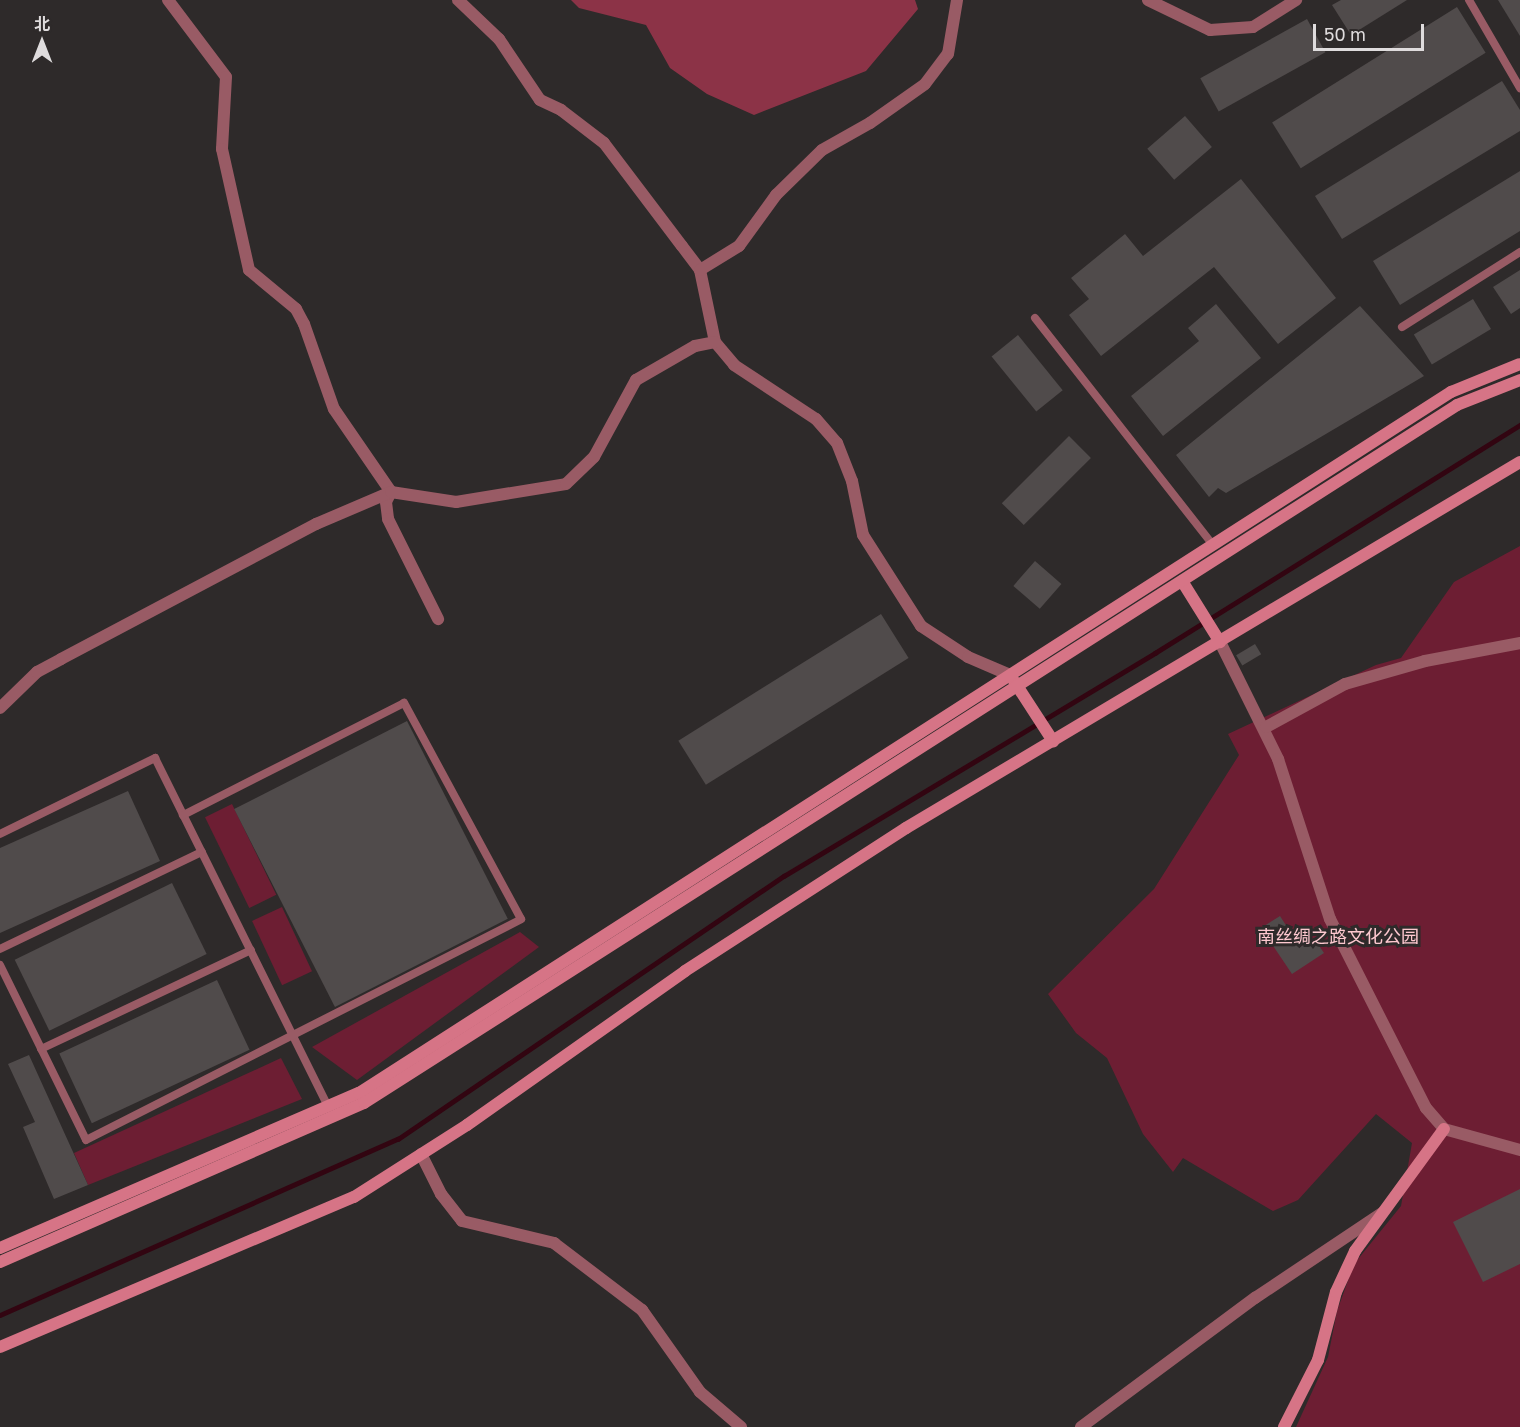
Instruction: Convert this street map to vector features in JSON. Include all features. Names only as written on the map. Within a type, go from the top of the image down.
[{"type":"street","points":[[168,0],[226,77],[222,149],[249,270],[296,309],[334,409],[391,492]]},
{"type":"street","points":[[458,0],[498,39],[540,100],[561,110],[604,143],[700,270],[715,342],[734,365],[816,419],[837,443],[852,482],[863,535],[921,626],[968,657],[1010,675],[1053,741]]},
{"type":"street","points":[[700,270],[739,246],[776,195],[822,150],[870,123],[925,84],[948,54],[957,0]]},
{"type":"street","points":[[1148,0],[1210,30],[1252,27],[1296,0]]},
{"type":"street","points":[[0,708],[37,672],[316,524],[391,492],[456,502],[566,484],[594,457],[636,380],[695,346],[715,342]]},
{"type":"street","points":[[0,1248],[359,1094],[1450,392],[1520,364]]},
{"type":"street","points":[[0,1262],[364,1103],[1457,405],[1520,380]]},
{"type":"street","points":[[0,1347],[354,1197],[421,1154],[695,964],[906,828],[1520,462]]},
{"type":"street","points":[[391,492],[386,502],[388,519],[438,619]]},
{"type":"street","points":[[1182,581],[1220,642],[1266,728],[1330,919],[1426,1108],[1444,1129],[1520,1150]]},
{"type":"street","points":[[1266,728],[1345,684],[1425,661],[1520,643]]},
{"type":"street","points":[[1284,1427],[1318,1360],[1336,1292],[1355,1251],[1388,1209],[1444,1129]]},
{"type":"street","points":[[421,1154],[441,1194],[462,1221],[554,1243],[642,1310],[700,1392],[741,1427]]},
{"type":"street","points":[[1081,1427],[1255,1298],[1388,1209]]},
{"type":"lane","points":[[1469,0],[1520,88]]},
{"type":"lane","points":[[1402,327],[1520,252]]},
{"type":"lane","points":[[1035,318],[1213,545]]},
{"type":"lane","points":[[0,965],[86,1140],[294,1037],[521,919],[404,703],[183,815]]},
{"type":"lane","points":[[0,834],[155,758],[328,1107]]},
{"type":"lane","points":[[0,949],[202,852]]},
{"type":"lane","points":[[41,1049],[251,950]]},
{"type":"green space","name":"南丝绸之路文化公园","points":[[1520,546],[1520,1427],[1296,1427],[1328,1357],[1337,1311],[1354,1264],[1401,1206],[1412,1143],[1376,1114],[1298,1200],[1273,1211],[1183,1158],[1173,1172],[1143,1134],[1107,1058],[1076,1033],[1048,994],[1154,889],[1239,755],[1228,734],[1376,665],[1401,658],[1454,582]]},
{"type":"green space","points":[[232,804],[276,895],[249,908],[205,817]]},
{"type":"green space","points":[[282,907],[312,971],[282,985],[252,921]]},
{"type":"green space","points":[[520,932],[539,947],[357,1080],[312,1047]]},
{"type":"green space","points":[[281,1058],[302,1099],[88,1185],[74,1153]]},
{"type":"shaded area","points":[[571,0],[915,0],[918,9],[866,71],[754,115],[707,94],[670,68],[646,25],[579,8]]},
{"type":"building","points":[[1341,0],[1407,0],[1351,35],[1332,5]]},
{"type":"building","points":[[1498,0],[1520,0],[1520,36]]},
{"type":"building","points":[[1457,7],[1486,53],[1301,168],[1272,123]]},
{"type":"building","points":[[1307,19],[1325,52],[1219,111],[1200,78]]},
{"type":"building","points":[[1502,81],[1520,110],[1520,131],[1342,239],[1315,196]]},
{"type":"building","points":[[1185,116],[1212,147],[1174,180],[1147,149]]},
{"type":"building","points":[[1520,171],[1520,231],[1400,305],[1373,261]]},
{"type":"building","points":[[1241,179],[1336,298],[1278,344],[1214,267],[1101,356],[1069,315],[1089,299],[1071,278],[1125,234],[1143,256]]},
{"type":"building","points":[[1520,270],[1520,308],[1511,314],[1493,287]]},
{"type":"building","points":[[1473,299],[1491,329],[1432,365],[1414,335]]},
{"type":"building","points":[[1216,304],[1261,358],[1163,436],[1131,396],[1199,341],[1188,328]]},
{"type":"building","points":[[1360,306],[1424,376],[1226,493],[1218,488],[1209,497],[1176,455]]},
{"type":"building","points":[[1018,335],[1063,390],[1036,412],[992,356]]},
{"type":"building","points":[[1069,436],[1091,458],[1024,525],[1002,503]]},
{"type":"building","points":[[1035,561],[1061,584],[1040,609],[1013,586]]},
{"type":"building","points":[[881,614],[909,658],[706,785],[678,741]]},
{"type":"building","points":[[1255,644],[1261,654],[1242,666],[1236,655]]},
{"type":"building","points":[[407,721],[508,919],[335,1007],[234,809]]},
{"type":"building","points":[[128,791],[160,861],[0,933],[0,848]]},
{"type":"building","points":[[172,883],[207,954],[49,1031],[15,960]]},
{"type":"building","points":[[1280,916],[1300,947],[1314,938],[1324,953],[1292,974],[1261,928]]},
{"type":"building","points":[[217,980],[250,1050],[92,1123],[59,1054]]},
{"type":"building","points":[[29,1055],[88,1185],[54,1199],[23,1127],[35,1122],[8,1064]]},
{"type":"building","points":[[1520,1189],[1520,1264],[1483,1282],[1453,1222]]},
{"type":"waterway","points":[[0,1315],[398,1139],[784,876],[1155,653],[1520,425]]}]
